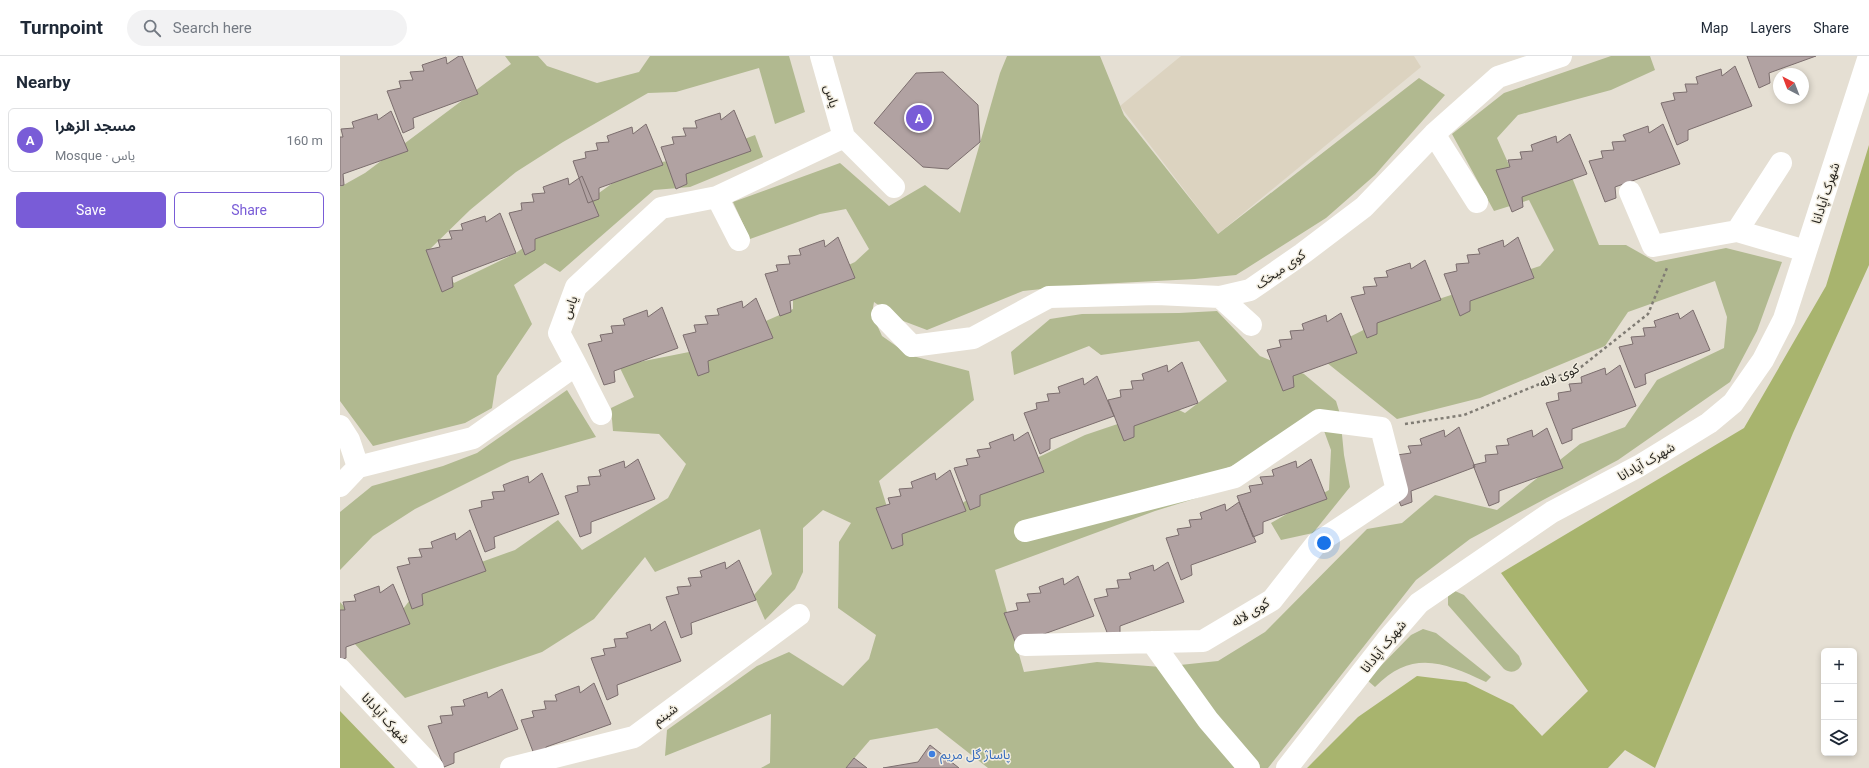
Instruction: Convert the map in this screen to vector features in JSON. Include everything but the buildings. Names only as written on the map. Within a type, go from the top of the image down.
[{"type":"street","name":"یاس","points":[[821,56],[844,137],[894,187]]},
{"type":"street","name":"کوی میخک","points":[[882,315],[912,346],[974,338],[1049,297],[1157,294],[1220,297],[1250,290],[1364,207],[1434,134],[1498,76],[1561,56]]},
{"type":"street","name":"شهرک آپادانا","points":[[1287,768],[1387,640],[1418,603],[1552,512],[1639,466],[1709,423],[1733,403],[1763,360],[1784,318],[1869,56]]},
{"type":"street","points":[[1434,134],[1477,202]]},
{"type":"street","name":"یاس","points":[[601,414],[559,333],[576,287],[661,208],[717,197],[844,137]]},
{"type":"street","points":[[1737,231],[1781,163]]},
{"type":"street","points":[[1630,192],[1653,246],[1737,231],[1806,251]]},
{"type":"street","points":[[717,197],[739,240]]},
{"type":"street","points":[[1220,297],[1251,325]]},
{"type":"street","points":[[340,486],[358,467],[473,438],[576,365]]},
{"type":"street","points":[[1025,531],[1235,477],[1318,420],[1381,428]]},
{"type":"street","points":[[340,426],[349,440],[358,467]]},
{"type":"street","name":"کوی لاله","points":[[1025,645],[1203,641],[1272,600],[1316,544],[1396,490],[1381,428]]},
{"type":"street","name":"شبنم","points":[[511,768],[634,737],[799,616]]},
{"type":"street","points":[[1152,642],[1208,720],[1249,768]]},
{"type":"street","name":"شهرک آپادانا","points":[[340,669],[433,768]]},
{"type":"path","name":"کوی لاله","points":[[1381,428],[1464,415],[1581,367],[1648,314],[1678,241]]},
{"type":"shaded area","points":[[1181,56],[1414,56],[1421,67],[1218,234],[1120,106]]},
{"type":"green space","points":[[505,56],[538,56],[547,66],[597,83],[639,72],[650,56],[789,56],[805,112],[775,124],[759,68],[676,92],[648,93],[563,142],[516,172],[470,210],[429,250],[454,283],[516,253],[639,164],[692,159],[755,135],[763,157],[690,187],[654,190],[560,272],[545,263],[514,285],[532,324],[497,376],[492,408],[465,423],[373,446],[340,401],[340,187],[365,173],[511,64]]},
{"type":"green space","points":[[1007,56],[1100,56],[1124,115],[1218,234],[1419,78],[1445,95],[1375,175],[1326,218],[1236,275],[1195,279],[1079,285],[1023,291],[927,330],[898,319],[874,302],[872,314],[882,336],[909,355],[969,371],[974,400],[879,481],[895,533],[950,511],[1020,466],[1085,435],[1171,406],[1185,413],[1227,381],[1199,341],[1101,355],[1089,346],[1014,375],[1011,352],[1050,319],[1082,314],[1217,311],[1260,356],[1304,374],[1336,401],[1340,414],[1344,455],[1350,487],[1313,533],[1281,540],[1271,523],[1329,490],[1331,450],[1323,428],[1222,470],[1223,490],[1155,511],[995,570],[1024,672],[1097,662],[1161,667],[1218,661],[1265,632],[1367,529],[1402,523],[1435,495],[1497,510],[1580,444],[1625,427],[1657,380],[1724,348],[1727,317],[1715,281],[1628,312],[1605,346],[1480,398],[1397,419],[1316,354],[1399,312],[1540,266],[1554,250],[1529,200],[1494,211],[1452,134],[1504,93],[1611,56],[1650,56],[1655,70],[1611,90],[1518,115],[1497,138],[1517,183],[1569,170],[1599,245],[1626,245],[1656,262],[1726,248],[1782,262],[1757,331],[1730,382],[1618,460],[1470,539],[1416,580],[1268,768],[988,768],[937,728],[870,740],[846,768],[761,768],[770,763],[771,714],[665,756],[667,730],[757,666],[789,652],[843,686],[869,659],[876,635],[838,608],[839,542],[851,523],[823,510],[803,528],[803,572],[795,589],[765,620],[754,595],[772,574],[760,529],[655,572],[645,557],[594,619],[542,652],[405,698],[340,628],[340,602],[365,629],[403,609],[423,583],[515,550],[558,520],[582,550],[668,498],[686,464],[659,434],[613,431],[611,408],[634,397],[619,366],[689,352],[739,333],[793,309],[793,291],[855,262],[869,249],[846,209],[820,214],[750,239],[733,202],[840,163],[889,206],[925,185],[960,213],[1000,73]]},
{"type":"green space","points":[[1869,145],[1869,265],[1793,433],[1655,768],[1625,750],[1608,768],[1307,768],[1358,717],[1417,676],[1466,682],[1513,705],[1542,736],[1588,691],[1501,573],[1744,428],[1826,286]]},
{"type":"green space","points":[[567,390],[596,437],[511,461],[415,509],[373,536],[340,570],[340,512],[372,486],[443,466],[477,453]]},
{"type":"green space","points":[[1455,591],[1464,595],[1519,656],[1522,664],[1518,669],[1512,672],[1504,669],[1448,605],[1448,596]]},
{"type":"green space","points":[[1423,629],[1436,633],[1491,677],[1486,682],[1456,669],[1442,665],[1415,663],[1402,667],[1389,675],[1375,687],[1367,680],[1411,635]]},
{"type":"green space","points":[[340,711],[395,768],[340,768]]},
{"type":"place","name":"مسجد الزهرا","points":[[919,118]]},
{"type":"place","name":"پاساژ گل مریم","points":[[932,754]]}]
